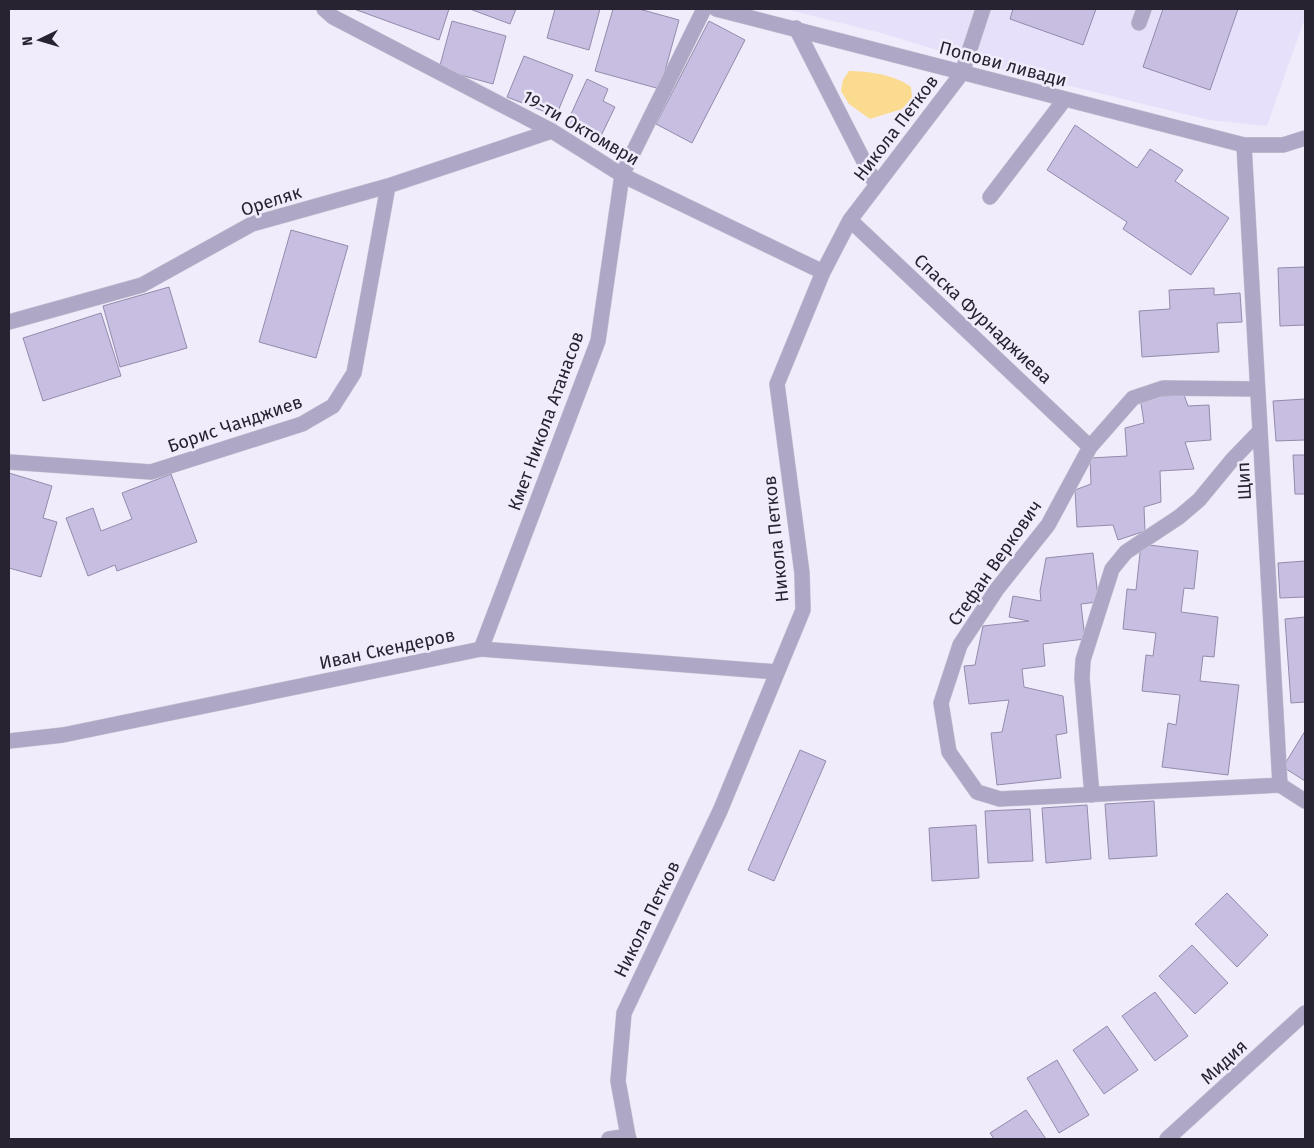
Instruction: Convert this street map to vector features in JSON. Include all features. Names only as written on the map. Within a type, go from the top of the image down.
[{"type":"street","name":"19-ти Октомври","points":[[324,9],[333,16],[552,131],[622,175],[823,272]]},
{"type":"street","name":"Кмет Никола Атанасов","points":[[481,649],[598,342],[622,175],[704,9]]},
{"type":"street","name":"Попови ливади","points":[[716,9],[796,28],[962,73],[1244,145],[1282,145],[1305,138]]},
{"type":"street","name":"Никола Петков","points":[[628,1138],[618,1081],[624,1013],[720,811],[803,610],[802,573],[777,384],[823,272],[850,220],[962,73],[983,9]]},
{"type":"street","points":[[796,28],[876,185]]},
{"type":"street","points":[[990,197],[1065,99]]},
{"type":"street","name":"Ореляк","points":[[9,322],[142,285],[252,224],[388,186],[552,131]]},
{"type":"street","name":"Щип","points":[[1244,145],[1280,785]]},
{"type":"street","name":"Борис Чанджиев","points":[[9,462],[151,472],[302,424],[333,406],[354,373],[388,186]]},
{"type":"street","name":"Спаска Фурнаджиева","points":[[850,220],[1090,447]]},
{"type":"street","name":"Стефан Веркович","points":[[1258,389],[1163,388],[1133,398],[1090,447],[1048,525],[997,589],[960,645],[941,703],[949,752],[977,792],[1000,799],[1280,785]]},
{"type":"street","points":[[1092,794],[1082,678],[1083,660],[1112,569],[1126,552],[1179,517],[1199,500],[1232,460],[1260,432]]},
{"type":"street","name":"Иван Скендеров","points":[[9,741],[63,735],[481,649],[777,672]]},
{"type":"street","points":[[1280,785],[1305,801]]},
{"type":"street","name":"Мидия","points":[[1167,1139],[1305,1013]]},
{"type":"street","points":[[609,1139],[628,1138]]},
{"type":"shaded area","points":[[785,9],[1305,9],[1305,18],[1267,126],[1209,120],[993,67],[881,33]]},
{"type":"shaded area","points":[[849,71],[873,73],[897,79],[911,87],[912,98],[902,109],[870,119],[849,104],[841,91],[843,80]]},
{"type":"building","points":[[354,9],[449,9],[439,40]]},
{"type":"building","points":[[470,9],[516,9],[510,24]]},
{"type":"building","points":[[555,9],[600,9],[589,50],[547,38]]},
{"type":"building","points":[[613,9],[639,9],[679,20],[660,89],[595,71]]},
{"type":"building","points":[[1013,9],[1096,9],[1083,45],[1010,19]]},
{"type":"building","points":[[1163,9],[1238,9],[1210,90],[1143,67]]},
{"type":"building","points":[[452,21],[506,36],[493,84],[439,69]]},
{"type":"building","points":[[709,21],[745,40],[692,143],[656,124]]},
{"type":"building","points":[[524,56],[573,75],[556,116],[507,97]]},
{"type":"building","points":[[587,79],[608,89],[603,101],[615,107],[599,140],[566,125]]},
{"type":"building","points":[[1075,125],[1137,168],[1150,149],[1183,170],[1175,181],[1229,218],[1191,275],[1123,229],[1127,222],[1047,170]]},
{"type":"building","points":[[291,230],[348,246],[316,358],[259,342]]},
{"type":"building","points":[[1305,267],[1305,325],[1280,326],[1278,268]]},
{"type":"building","points":[[169,287],[187,348],[120,367],[103,306]]},
{"type":"building","points":[[1214,288],[1214,295],[1240,293],[1242,322],[1217,323],[1219,352],[1142,357],[1139,311],[1170,309],[1169,290]]},
{"type":"building","points":[[101,313],[121,376],[43,401],[23,338]]},
{"type":"building","points":[[1184,395],[1188,406],[1209,405],[1211,440],[1185,442],[1194,469],[1160,471],[1161,502],[1144,507],[1145,531],[1118,540],[1113,525],[1077,527],[1075,490],[1091,484],[1090,458],[1127,456],[1125,428],[1144,423],[1140,397]]},
{"type":"building","points":[[1305,399],[1305,440],[1276,441],[1273,401]]},
{"type":"building","points":[[1293,455],[1305,455],[1305,494],[1295,494]]},
{"type":"building","points":[[9,473],[52,486],[43,518],[57,522],[41,577],[9,568]]},
{"type":"building","points":[[171,474],[197,542],[117,571],[115,565],[88,576],[66,518],[93,508],[101,531],[132,519],[122,493]]},
{"type":"building","points":[[1141,544],[1198,551],[1194,589],[1184,588],[1181,612],[1218,617],[1214,657],[1203,656],[1200,681],[1239,685],[1228,775],[1162,767],[1168,723],[1176,725],[1180,695],[1142,691],[1146,655],[1153,656],[1156,633],[1123,629],[1127,589],[1136,590]]},
{"type":"building","points":[[1093,553],[1098,597],[1097,602],[1081,604],[1085,639],[1043,644],[1045,666],[1022,669],[1024,687],[1063,696],[1067,733],[1056,735],[1061,778],[997,785],[991,733],[1002,732],[1009,700],[969,704],[964,666],[975,665],[983,626],[1029,621],[1009,617],[1013,596],[1041,601],[1040,591],[1046,558]]},
{"type":"building","points":[[1305,561],[1305,597],[1280,598],[1278,563]]},
{"type":"building","points":[[1305,617],[1305,702],[1291,703],[1285,619]]},
{"type":"building","points":[[1305,731],[1305,781],[1283,767]]},
{"type":"building","points":[[800,750],[826,761],[774,881],[748,870]]},
{"type":"building","points":[[1154,801],[1157,856],[1109,859],[1105,804]]},
{"type":"building","points":[[1087,805],[1091,859],[1046,863],[1042,808]]},
{"type":"building","points":[[1030,809],[1033,861],[988,863],[985,811]]},
{"type":"building","points":[[976,825],[979,878],[932,881],[929,828]]},
{"type":"building","points":[[1227,893],[1268,935],[1237,967],[1195,924]]},
{"type":"building","points":[[1192,945],[1228,983],[1195,1014],[1159,976]]},
{"type":"building","points":[[1155,992],[1188,1036],[1155,1061],[1122,1016]]},
{"type":"building","points":[[1107,1026],[1138,1070],[1104,1094],[1073,1050]]},
{"type":"building","points":[[1057,1060],[1089,1115],[1059,1133],[1027,1078]]},
{"type":"building","points":[[1026,1110],[1046,1139],[994,1139],[990,1133]]}]
